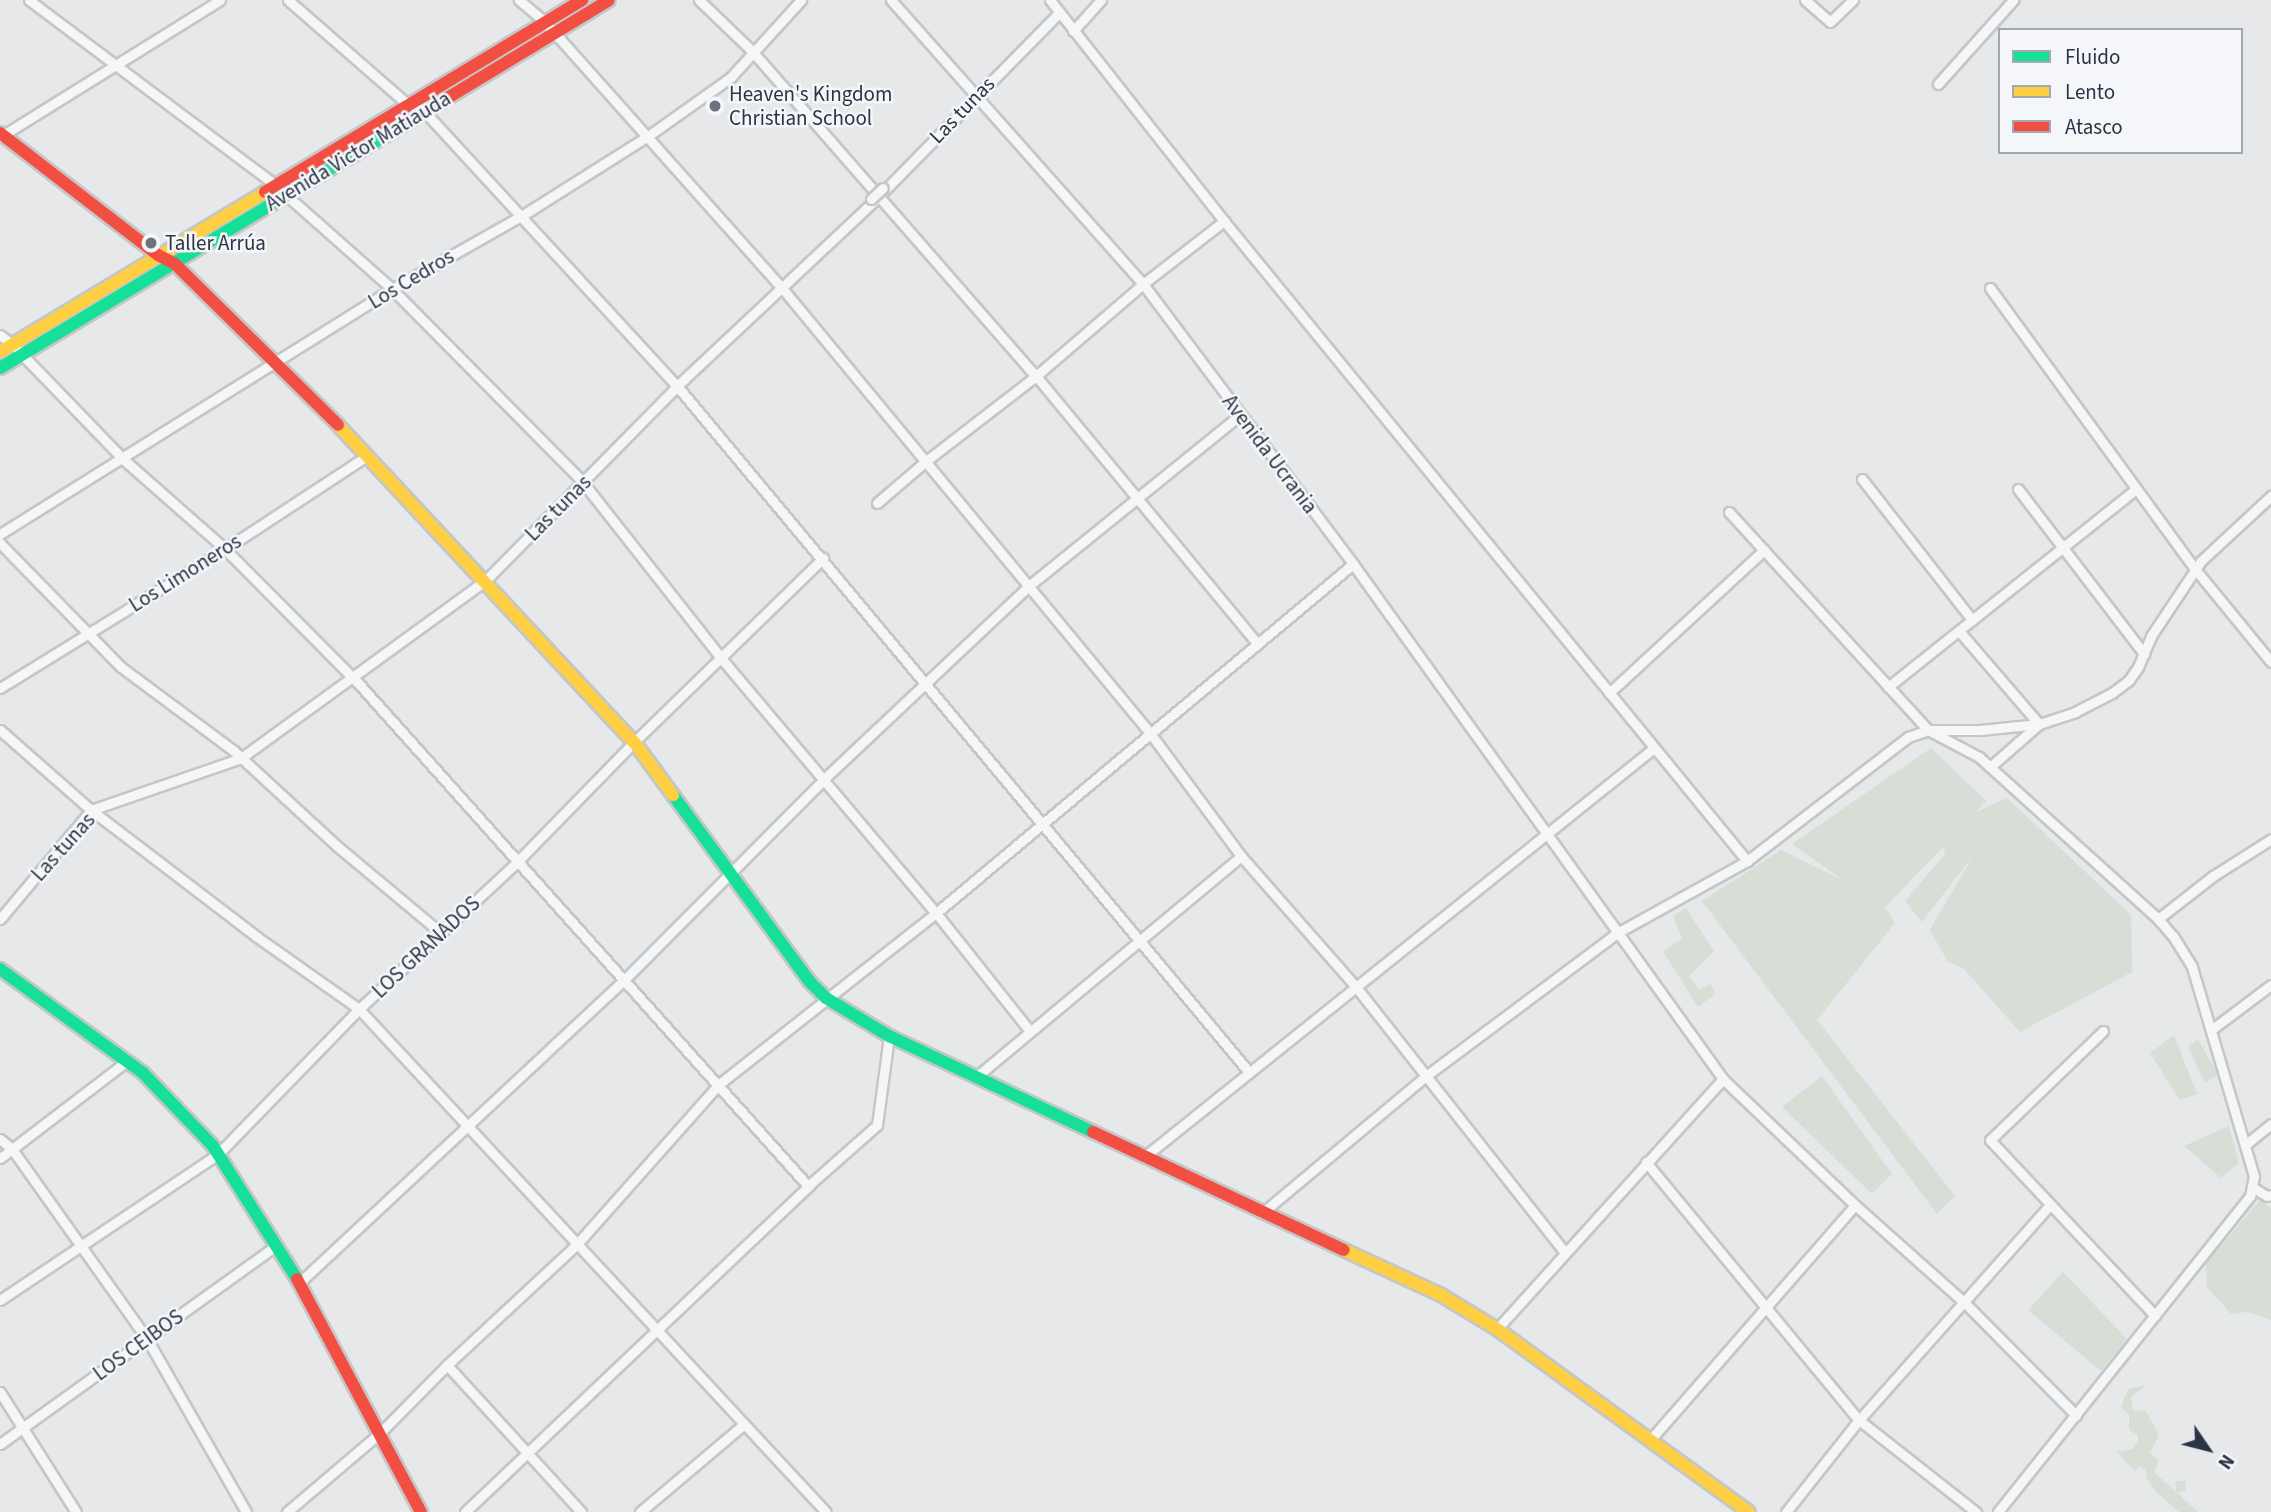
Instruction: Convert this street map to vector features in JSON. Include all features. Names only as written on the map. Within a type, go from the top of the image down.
[{"type":"street","points":[[29,0],[280,190],[392,289],[584,483],[721,658],[936,913],[1030,1031]]},
{"type":"street","points":[[220,0],[1,135],[158,255],[176,264],[368,455],[634,742],[809,981],[826,998],[889,1036],[1441,1295],[1497,1329],[1749,1512]]},
{"type":"street","points":[[288,0],[406,103],[424,111],[523,215],[677,386],[823,558],[1138,942],[1250,1072]]},
{"type":"street","points":[[519,0],[554,32],[782,288],[1030,585],[1150,733],[1241,856],[1356,986],[1565,1253]]},
{"type":"street","name":"Avenida Victor Matiauda","points":[[0,369],[176,264],[406,103],[582,0]]},
{"type":"street","name":"Avenida Victor Matiauda","points":[[0,352],[158,255],[424,111],[608,0]]},
{"type":"street","points":[[699,0],[752,51],[1036,376],[1258,644]]},
{"type":"street","name":"Los Cedros","points":[[0,534],[392,289],[523,215],[648,136],[731,77],[801,0]]},
{"type":"street","name":"Avenida Ucrania","points":[[891,0],[1143,284],[1353,564],[1723,1079],[1855,1205],[1965,1303],[2076,1415]]},
{"type":"street","points":[[1050,0],[1224,221],[1747,861]]},
{"type":"street","points":[[1073,31],[1101,0]]},
{"type":"street","points":[[1805,0],[1830,23],[1853,0]]},
{"type":"street","points":[[1938,84],[2013,0]]},
{"type":"street","name":"Las tunas","points":[[0,919],[91,810],[242,758],[486,580],[677,386],[782,288],[1059,13]]},
{"type":"street","points":[[877,503],[926,461],[1036,376],[1143,284],[1224,221]]},
{"type":"street","points":[[1990,288],[2195,569],[2271,662]]},
{"type":"street","points":[[0,335],[22,354],[123,459],[225,549],[352,677],[808,1186]]},
{"type":"street","points":[[299,1283],[624,980],[824,779],[1030,585],[1240,415]]},
{"type":"street","name":"Los Limoneros","points":[[0,688],[225,549],[368,455]]},
{"type":"street","points":[[1862,479],[1972,620]]},
{"type":"street","points":[[2018,489],[2061,549],[2144,654]]},
{"type":"street","points":[[1888,687],[2136,489]]},
{"type":"street","points":[[1262,1213],[1426,1076],[1617,933],[1747,861],[1908,737],[1928,730],[1980,730],[2039,724],[2075,712],[2112,693],[2129,680],[2151,636],[2195,569],[2271,496]]},
{"type":"street","points":[[1729,512],[1928,730],[1979,757],[2158,919],[2192,967],[2254,1176],[2254,1188],[1998,1512]]},
{"type":"street","points":[[0,543],[121,667],[242,758],[337,846],[440,932]]},
{"type":"street","points":[[1609,693],[1763,550]]},
{"type":"street","name":"LOS GRANADOS","points":[[0,1300],[218,1154],[359,1009],[518,862],[634,742],[823,558]]},
{"type":"street","points":[[287,1512],[381,1432],[447,1365],[577,1244],[718,1085],[936,913],[1353,564]]},
{"type":"street","points":[[1959,631],[2039,724]]},
{"type":"street","points":[[1990,767],[2039,724]]},
{"type":"street","points":[[0,730],[91,810],[257,937],[359,1009],[826,1512]]},
{"type":"street","points":[[1144,1157],[1549,835],[1654,748]]},
{"type":"street","points":[[2158,919],[2213,876],[2271,839]]},
{"type":"street","points":[[976,1077],[1241,856]]},
{"type":"street","points":[[0,969],[143,1073],[218,1154],[299,1283],[381,1432],[421,1512]]},
{"type":"street","points":[[2210,1030],[2271,985]]},
{"type":"street","points":[[2103,1031],[1990,1140],[2155,1316]]},
{"type":"street","points":[[465,1512],[658,1332],[808,1186],[877,1125],[889,1036]]},
{"type":"street","points":[[0,1158],[127,1062]]},
{"type":"street","points":[[1497,1329],[1723,1079]]},
{"type":"street","points":[[2245,1145],[2271,1124]]},
{"type":"street","points":[[0,1139],[12,1149],[147,1339],[247,1512]]},
{"type":"street","points":[[1646,1163],[1859,1420],[1976,1512]]},
{"type":"street","points":[[2254,1188],[2267,1196],[2271,1195]]},
{"type":"street","points":[[1651,1439],[1855,1205]]},
{"type":"street","points":[[1786,1512],[1859,1420],[2050,1205]]},
{"type":"street","name":"LOS CEIBOS","points":[[0,1444],[276,1246]]},
{"type":"street","points":[[447,1365],[581,1512]]},
{"type":"street","points":[[0,1392],[76,1512]]},
{"type":"street","points":[[640,1512],[744,1424]]},
{"type":"shaded area","points":[[1931,748],[1986,801],[1976,812],[2007,798],[2131,915],[2132,972],[2020,1032],[1963,968],[1948,962],[1930,930],[1973,856],[1922,922],[1905,901],[1945,854],[1944,846],[1885,907],[1895,923],[1817,1020],[1955,1196],[1937,1214],[1702,901],[1781,850],[1844,881],[1792,844]]},
{"type":"shaded area","points":[[1686,908],[1714,951],[1689,976],[1699,990],[1710,984],[1716,993],[1698,1007],[1663,951],[1682,939],[1673,916]]},
{"type":"shaded area","points":[[2174,1035],[2197,1094],[2180,1100],[2150,1053]]},
{"type":"shaded area","points":[[2198,1039],[2218,1075],[2205,1083],[2188,1047]]},
{"type":"shaded area","points":[[1822,1076],[1892,1174],[1872,1194],[1782,1107]]},
{"type":"shaded area","points":[[2229,1126],[2239,1163],[2221,1178],[2184,1146]]},
{"type":"shaded area","points":[[2261,1199],[2271,1208],[2271,1320],[2247,1312],[2231,1314],[2207,1287],[2206,1263]]},
{"type":"shaded area","points":[[2063,1272],[2127,1339],[2101,1371],[2028,1310]]},
{"type":"shaded area","points":[[2147,1385],[2131,1397],[2133,1410],[2146,1411],[2159,1435],[2150,1453],[2159,1460],[2154,1472],[2176,1492],[2176,1481],[2186,1481],[2186,1490],[2177,1493],[2198,1512],[2179,1512],[2157,1493],[2146,1477],[2146,1470],[2140,1466],[2135,1471],[2117,1452],[2132,1449],[2138,1442],[2138,1435],[2129,1430],[2129,1415],[2121,1407],[2128,1389]]},
{"type":"traffic: fast","points":[[0,368],[388,134]]},
{"type":"traffic: fast","points":[[673,795],[809,981],[826,998],[889,1036],[1093,1132]]},
{"type":"traffic: fast","points":[[0,969],[143,1073],[213,1146],[297,1279]]},
{"type":"traffic: slow","points":[[0,352],[265,192]]},
{"type":"traffic: slow","points":[[338,425],[634,742],[673,795]]},
{"type":"traffic: slow","points":[[1344,1250],[1441,1295],[1497,1329],[1749,1512]]},
{"type":"traffic: jam","points":[[265,192],[582,0]]},
{"type":"traffic: jam","points":[[388,134],[609,0]]},
{"type":"traffic: jam","points":[[0,133],[158,255],[175,264],[338,425]]},
{"type":"traffic: jam","points":[[1093,1132],[1344,1250]]},
{"type":"traffic: jam","points":[[297,1279],[421,1512]]},
{"type":"place","name":"Heaven's Kingdom Christian School","points":[[715,106]]},
{"type":"place","name":"Taller Arrúa","points":[[151,243]]}]
